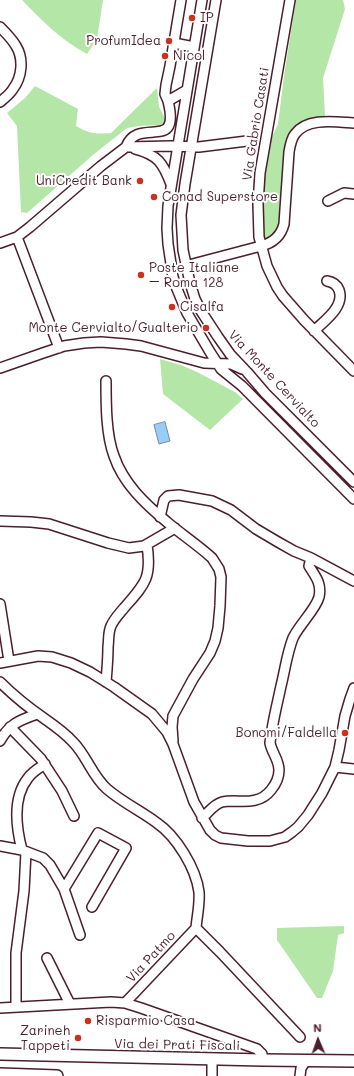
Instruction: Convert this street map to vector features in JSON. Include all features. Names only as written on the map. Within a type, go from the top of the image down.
[{"type":"main road","name":"Via dei Prati Fiscali","points":[[0,1054],[212,1059],[262,1056],[306,1061],[354,1061]]},
{"type":"main road","points":[[0,1074],[57,1076]]},
{"type":"street","points":[[0,243],[17,237],[101,166],[126,147],[129,140],[137,134],[144,132],[160,132],[168,128],[171,117],[165,89],[181,0]]},
{"type":"street","name":"Via Monte Cervialto","points":[[202,0],[168,206],[167,228],[169,257],[173,277],[193,323],[218,364],[354,499]]},
{"type":"street","name":"Via Monte Cervialto","points":[[216,0],[181,215],[185,266],[195,299],[227,350],[265,393],[354,482]]},
{"type":"street","name":"Via Gabrio Casati","points":[[290,0],[261,140],[258,204],[261,246],[267,266],[278,290],[290,306],[354,371]]},
{"type":"street","points":[[0,26],[16,46],[20,56],[21,65],[17,82],[13,89],[0,102]]},
{"type":"street","points":[[174,43],[194,47]]},
{"type":"street","points":[[168,101],[186,90]]},
{"type":"street","points":[[185,266],[261,246],[276,239],[284,226],[289,152],[295,134],[306,126],[316,122],[354,122]]},
{"type":"street","points":[[126,147],[191,147],[247,141]]},
{"type":"street","points":[[126,147],[146,153],[157,160],[164,168],[171,185]]},
{"type":"street","points":[[328,201],[344,193],[354,194]]},
{"type":"street","points":[[17,237],[59,348]]},
{"type":"street","points":[[314,331],[335,309],[340,301],[338,288],[333,283],[327,281]]},
{"type":"street","points":[[0,368],[71,345],[108,342],[148,348],[204,363],[231,364],[247,372]]},
{"type":"street","points":[[106,381],[110,439],[112,450],[122,474],[131,487],[160,517],[206,553],[216,563],[220,574],[221,596],[219,622],[212,647],[173,716],[173,744]]},
{"type":"street","points":[[160,517],[164,500],[168,496],[179,495],[216,502],[267,536],[354,581]]},
{"type":"street","points":[[0,521],[49,524],[126,548],[137,548],[147,545],[175,528]]},
{"type":"street","points":[[106,682],[110,627],[146,579],[149,564],[147,545]]},
{"type":"street","points":[[202,818],[217,804],[222,802],[250,801],[260,799],[269,793],[278,780],[278,766],[270,744],[288,652],[297,631],[319,596],[318,580],[309,566],[311,558]]},
{"type":"street","points":[[0,604],[10,661]]},
{"type":"street","points":[[0,663],[38,656],[52,657],[71,663],[106,682],[152,714],[163,727],[173,744],[190,793],[202,818],[210,830],[215,835],[222,838],[248,841],[270,841],[285,837],[298,828],[308,815],[335,767],[345,716],[354,688]]},
{"type":"street","points":[[0,682],[12,694],[37,714],[61,730],[84,754],[96,777],[106,788],[157,822],[176,840],[195,876],[198,887],[199,904],[196,928],[300,1037]]},
{"type":"street","points":[[0,741],[10,727],[21,720],[37,714]]},
{"type":"street","points":[[10,727],[45,764],[62,791],[74,816]]},
{"type":"street","points":[[16,1007],[16,953],[24,891],[24,851],[18,835],[17,810],[20,794],[27,778],[45,764]]},
{"type":"street","points":[[335,767],[354,769]]},
{"type":"street","points":[[64,889],[98,833],[126,848],[92,907]]},
{"type":"street","points":[[0,846],[24,851],[43,858],[48,862],[64,889],[80,935]]},
{"type":"street","name":"Via Patmo","points":[[125,1003],[196,928]]},
{"type":"street","points":[[47,958],[70,1004]]},
{"type":"street","points":[[0,1008],[107,1002],[125,1003],[255,1048],[262,1056]]},
{"type":"street","points":[[212,1059],[212,1076]]},
{"type":"street","points":[[300,1076],[301,1068],[306,1061]]},
{"type":"green space","points":[[22,0],[103,0],[97,39],[87,54],[78,49],[44,23]]},
{"type":"green space","points":[[296,0],[343,0],[345,9],[323,78],[325,116],[297,126],[287,138],[278,229],[268,241],[263,234],[263,188],[271,139],[278,124]]},
{"type":"green space","points":[[35,86],[78,109],[76,126],[93,133],[111,133],[157,88],[159,107],[166,120],[165,124],[127,128],[94,154],[27,213],[21,212],[17,126],[7,113],[25,98]]},
{"type":"green space","points":[[160,359],[181,365],[199,373],[235,392],[243,399],[210,430],[163,394]]},
{"type":"green space","points":[[344,926],[344,933],[338,935],[333,971],[322,998],[317,998],[277,940],[277,928]]},
{"type":"water","points":[[165,422],[170,441],[159,444],[154,425]]},
{"type":"tunnel","points":[[247,141],[257,141]]},
{"type":"place","name":"IP","points":[[192,18]]},
{"type":"place","name":"ProfumIdea","points":[[169,41]]},
{"type":"place","name":"Nicol","points":[[165,56]]},
{"type":"place","name":"UniCredit Bank","points":[[140,181]]},
{"type":"place","name":"Conad Superstore","points":[[154,197]]},
{"type":"place","name":"Poste Italiane – Roma 128","points":[[141,275]]},
{"type":"place","name":"Cisalfa","points":[[172,307]]},
{"type":"place","name":"Monte Cervialto/Gualterio","points":[[206,328]]},
{"type":"place","name":"Bonomi/Faldella","points":[[345,733]]},
{"type":"place","name":"Risparmio Casa","points":[[88,1021]]},
{"type":"place","name":"Zarineh Tappeti","points":[[78,1038]]}]
